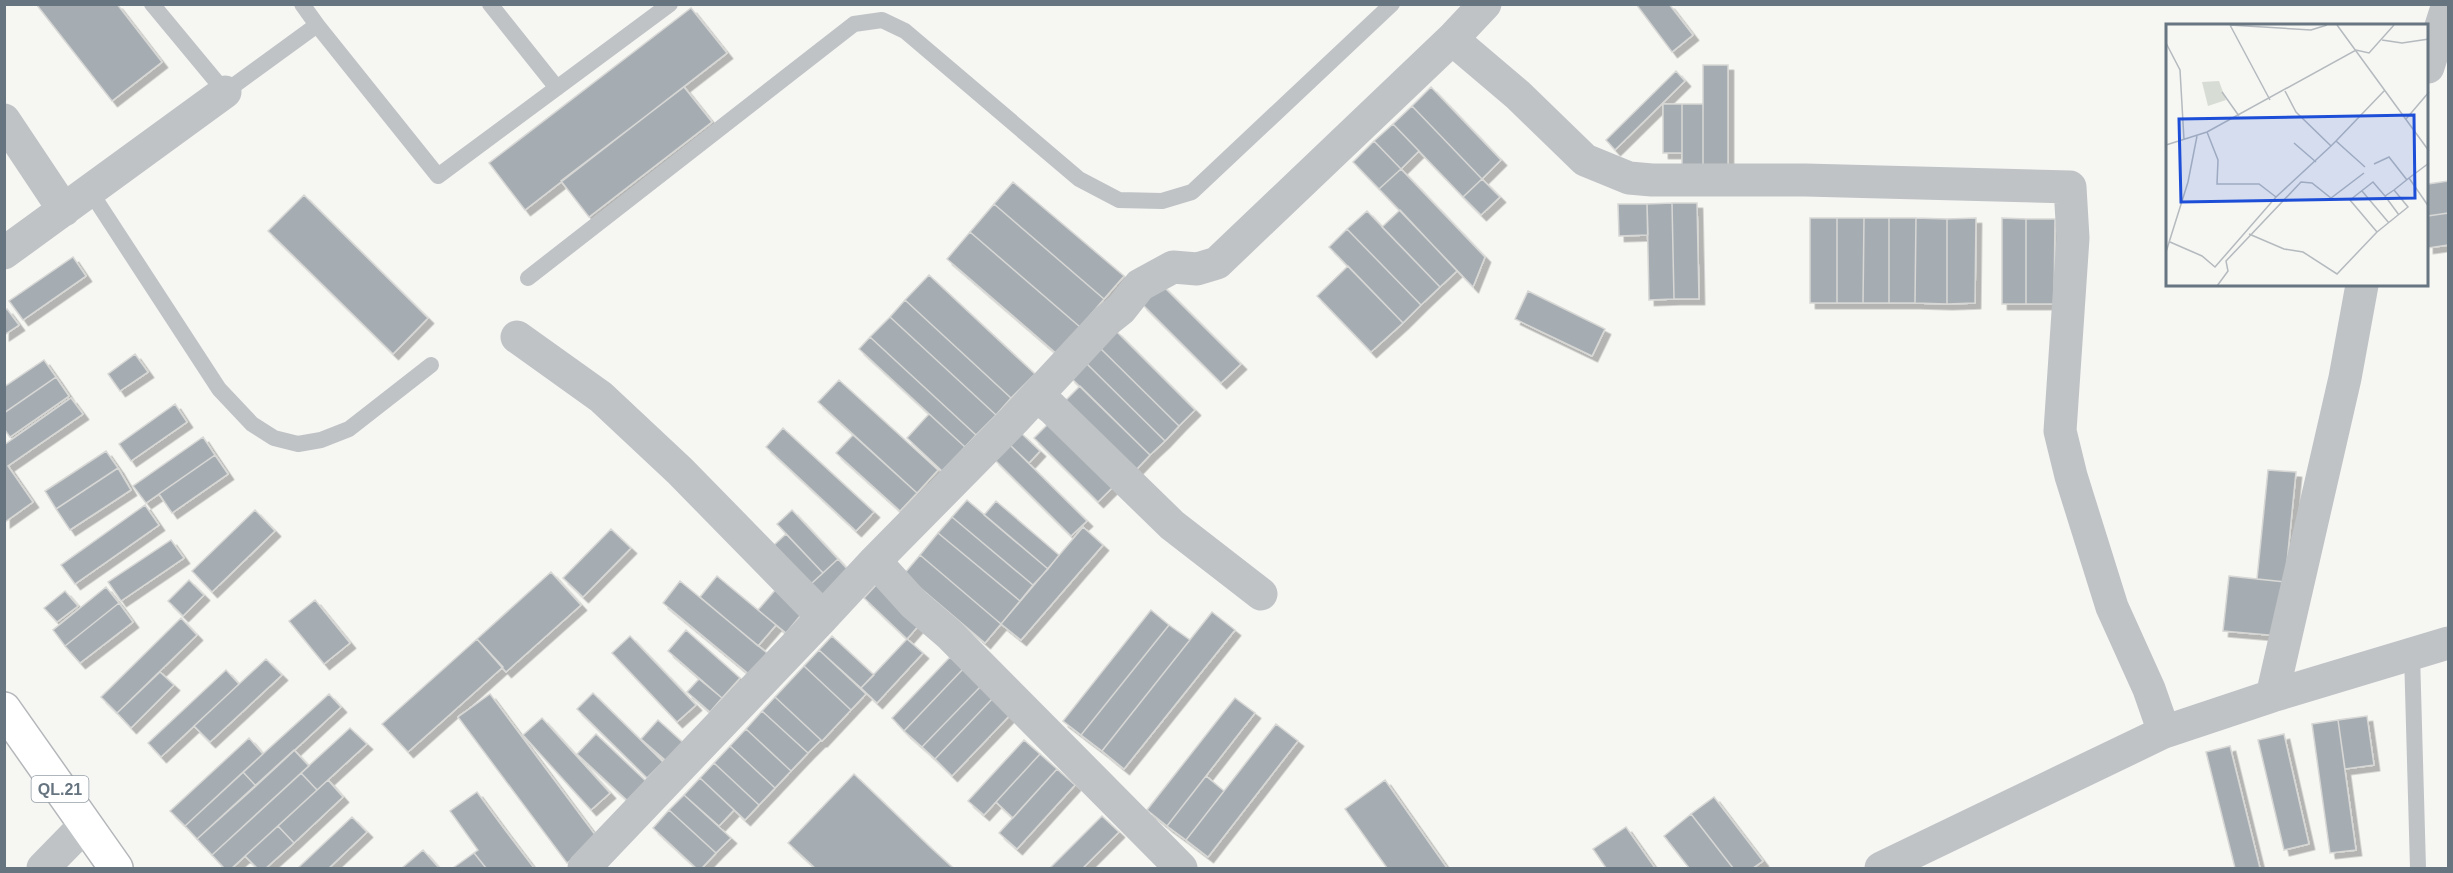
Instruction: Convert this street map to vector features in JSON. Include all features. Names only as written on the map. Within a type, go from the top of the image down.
[{"type":"highway","name":"QL.21","points":[[4,709],[116,868]]},
{"type":"street","points":[[585,868],[875,561],[1106,321],[1121,309],[1140,285],[1173,267],[1197,269],[1217,263],[1452,39],[1485,4]]},
{"type":"street","points":[[2429,60],[2448,4]]},
{"type":"street","points":[[1452,39],[1518,95],[1585,160],[1629,178],[2070,187],[2073,238],[2060,431],[2071,476],[2112,607],[2149,689],[2164,732]]},
{"type":"street","points":[[4,253],[225,93]]},
{"type":"street","points":[[4,120],[64,210]]},
{"type":"street","points":[[2272,696],[2345,378],[2362,286]]},
{"type":"street","points":[[517,337],[601,397],[680,471],[823,617]]},
{"type":"street","points":[[1036,396],[1052,408],[1172,525],[1261,594]]},
{"type":"street","points":[[875,561],[914,604],[949,634],[1181,868]]},
{"type":"street","points":[[1881,868],[2164,732],[2272,696],[2448,643]]},
{"type":"street","points":[[43,868],[85,825]]},
{"type":"lane","points":[[152,4],[225,93],[317,26]]},
{"type":"lane","points":[[302,4],[317,26],[438,176],[670,4]]},
{"type":"lane","points":[[490,4],[557,88]]},
{"type":"lane","points":[[528,278],[854,24],[882,20],[905,31],[1078,179],[1119,200],[1162,201],[1192,192],[1392,4]]},
{"type":"lane","points":[[90,191],[219,389],[252,424],[274,438],[298,444],[321,440],[349,429],[431,365]]},
{"type":"lane","points":[[2412,654],[2418,868]]},
{"type":"building","points":[[36,4],[117,4],[162,62],[112,101]]},
{"type":"building","points":[[1636,4],[1669,4],[1693,35],[1672,52]]},
{"type":"building","points":[[691,8],[727,53],[525,210],[489,163]]},
{"type":"building","points":[[1703,65],[1728,65],[1728,173],[1703,172]]},
{"type":"building","points":[[1676,71],[1685,81],[1615,150],[1606,140]]},
{"type":"building","points":[[684,87],[712,122],[589,217],[561,181]]},
{"type":"building","points":[[1431,87],[1501,160],[1482,179],[1412,106]]},
{"type":"building","points":[[1663,104],[1682,104],[1682,153],[1663,153]]},
{"type":"building","points":[[1682,104],[1703,104],[1703,172],[1682,173]]},
{"type":"building","points":[[1412,106],[1482,179],[1463,197],[1393,124]]},
{"type":"building","points":[[1393,124],[1419,151],[1401,169],[1374,141]]},
{"type":"building","points":[[1374,141],[1401,169],[1379,189],[1353,162]]},
{"type":"building","points":[[1401,169],[1485,257],[1473,287],[1379,189]]},
{"type":"building","points":[[1482,179],[1500,197],[1481,215],[1463,197]]},
{"type":"building","points":[[2448,181],[2448,213],[2429,216],[2429,184]]},
{"type":"building","points":[[1013,182],[1124,276],[1104,299],[994,204]]},
{"type":"building","points":[[304,195],[428,318],[393,354],[268,231]]},
{"type":"building","points":[[1672,203],[1674,299],[1649,300],[1647,204]]},
{"type":"building","points":[[1672,203],[1697,203],[1699,299],[1674,299]]},
{"type":"building","points":[[994,204],[1104,299],[1080,327],[970,232]]},
{"type":"building","points":[[1618,204],[1647,204],[1648,235],[1619,236]]},
{"type":"building","points":[[1400,210],[1457,271],[1440,287],[1382,227]]},
{"type":"building","points":[[1367,211],[1440,287],[1421,305],[1347,229]]},
{"type":"building","points":[[2448,213],[2448,245],[2429,248],[2429,216]]},
{"type":"building","points":[[1810,218],[1837,218],[1837,303],[1810,303]]},
{"type":"building","points":[[1837,218],[1864,218],[1863,303],[1837,303]]},
{"type":"building","points":[[1864,218],[1889,218],[1889,303],[1863,303]]},
{"type":"building","points":[[1889,218],[1916,218],[1915,303],[1889,303]]},
{"type":"building","points":[[1916,218],[1947,219],[1947,304],[1915,303]]},
{"type":"building","points":[[1976,218],[1975,303],[1947,304],[1947,219]]},
{"type":"building","points":[[2002,218],[2026,219],[2026,304],[2002,304]]},
{"type":"building","points":[[2026,219],[2055,219],[2054,304],[2026,304]]},
{"type":"building","points":[[1347,229],[1421,305],[1403,323],[1329,247]]},
{"type":"building","points":[[970,232],[1080,327],[1057,354],[947,259]]},
{"type":"building","points":[[73,257],[86,276],[23,320],[9,301]]},
{"type":"building","points":[[1348,266],[1403,323],[1371,352],[1317,296]]},
{"type":"building","points":[[929,275],[1035,374],[1011,398],[905,300]]},
{"type":"building","points":[[1162,285],[1241,364],[1221,383],[1142,304]]},
{"type":"building","points":[[1528,291],[1605,329],[1592,356],[1515,319]]},
{"type":"building","points":[[905,300],[1011,398],[996,415],[890,317]]},
{"type":"building","points":[[7,309],[19,325],[4,335],[4,311]]},
{"type":"building","points":[[890,317],[996,415],[976,435],[870,337]]},
{"type":"building","points":[[1116,331],[1195,410],[1179,426],[1100,348]]},
{"type":"building","points":[[870,337],[976,435],[965,447],[859,349]]},
{"type":"building","points":[[1100,348],[1179,426],[1165,441],[1085,362]]},
{"type":"building","points":[[135,354],[148,372],[120,391],[108,374]]},
{"type":"building","points":[[44,360],[56,377],[4,413],[4,387]]},
{"type":"building","points":[[1085,362],[1165,441],[1150,455],[1070,377]]},
{"type":"building","points":[[56,377],[69,396],[10,437],[4,429],[4,413]]},
{"type":"building","points":[[839,380],[938,470],[917,493],[818,402]]},
{"type":"building","points":[[1080,386],[1150,455],[1133,473],[1062,404]]},
{"type":"building","points":[[71,398],[83,414],[8,466],[33,502],[5,522],[4,445]]},
{"type":"building","points":[[175,404],[187,422],[131,461],[119,444]]},
{"type":"building","points":[[929,414],[965,447],[942,471],[907,438]]},
{"type":"building","points":[[1050,422],[1114,486],[1098,502],[1034,438]]},
{"type":"building","points":[[783,428],[874,512],[856,531],[766,447]]},
{"type":"building","points":[[1021,433],[1040,451],[1029,463],[1009,444]]},
{"type":"building","points":[[853,435],[917,493],[900,511],[836,453]]},
{"type":"building","points":[[203,437],[215,455],[146,503],[133,486]]},
{"type":"building","points":[[1009,444],[1087,521],[1071,536],[994,459]]},
{"type":"building","points":[[106,451],[118,468],[56,509],[45,491]]},
{"type":"building","points":[[215,455],[228,474],[172,513],[159,494]]},
{"type":"building","points":[[118,468],[131,490],[70,530],[56,509]]},
{"type":"building","points":[[2268,470],[2296,472],[2285,582],[2257,579]]},
{"type":"building","points":[[967,500],[1048,569],[1033,585],[952,517]]},
{"type":"building","points":[[996,501],[1059,555],[1048,569],[984,515]]},
{"type":"building","points":[[145,505],[159,525],[75,584],[61,565]]},
{"type":"building","points":[[255,510],[275,531],[212,592],[192,571]]},
{"type":"building","points":[[792,510],[838,559],[823,573],[777,524]]},
{"type":"building","points":[[952,517],[1033,585],[1020,601],[938,533]]},
{"type":"building","points":[[1083,527],[1103,545],[1021,640],[1001,624]]},
{"type":"building","points":[[611,529],[631,548],[583,597],[563,578]]},
{"type":"building","points":[[938,533],[1020,601],[1001,624],[920,555]]},
{"type":"building","points":[[786,534],[823,573],[811,584],[774,545]]},
{"type":"building","points":[[171,540],[184,558],[121,601],[108,582]]},
{"type":"building","points":[[920,555],[1001,624],[985,643],[904,574]]},
{"type":"building","points":[[838,559],[850,572],[823,597],[811,584]]},
{"type":"building","points":[[551,572],[581,605],[506,672],[477,639]]},
{"type":"building","points":[[717,576],[776,625],[758,646],[700,597]]},
{"type":"building","points":[[2229,576],[2285,582],[2280,636],[2223,631]]},
{"type":"building","points":[[189,580],[204,595],[183,616],[168,601]]},
{"type":"building","points":[[680,581],[767,653],[750,675],[663,603]]},
{"type":"building","points":[[878,583],[921,623],[907,639],[864,598]]},
{"type":"building","points":[[106,587],[119,603],[65,646],[53,630]]},
{"type":"building","points":[[777,588],[805,610],[786,633],[758,610]]},
{"type":"building","points":[[65,591],[78,606],[57,622],[44,608]]},
{"type":"building","points":[[315,600],[350,643],[324,664],[289,621]]},
{"type":"building","points":[[119,603],[133,622],[80,663],[65,646]]},
{"type":"building","points":[[1151,610],[1169,625],[1081,735],[1063,721]]},
{"type":"building","points":[[1212,612],[1235,630],[1124,769],[1102,751]]},
{"type":"building","points":[[181,618],[197,635],[117,713],[101,697]]},
{"type":"building","points":[[1169,625],[1190,640],[1102,751],[1081,735]]},
{"type":"building","points":[[686,630],[740,678],[722,698],[668,651]]},
{"type":"building","points":[[630,636],[696,705],[677,722],[612,653]]},
{"type":"building","points":[[832,636],[874,675],[861,688],[819,650]]},
{"type":"building","points":[[477,639],[503,667],[408,752],[382,724]]},
{"type":"building","points":[[907,639],[923,653],[877,703],[861,688]]},
{"type":"building","points":[[819,650],[866,694],[851,710],[804,666]]},
{"type":"building","points":[[950,657],[963,669],[904,731],[892,718]]},
{"type":"building","points":[[266,659],[282,675],[210,742],[194,726]]},
{"type":"building","points":[[804,666],[851,710],[822,741],[775,697]]},
{"type":"building","points":[[963,669],[981,686],[922,747],[904,731]]},
{"type":"building","points":[[226,670],[239,684],[161,757],[148,743]]},
{"type":"building","points":[[160,672],[174,685],[131,728],[117,713]]},
{"type":"building","points":[[699,679],[722,698],[710,712],[687,692]]},
{"type":"building","points":[[981,686],[993,698],[935,759],[922,747]]},
{"type":"building","points":[[593,693],[663,762],[647,778],[577,709]]},
{"type":"building","points":[[329,694],[341,707],[256,786],[243,772]]},
{"type":"building","points":[[490,694],[599,840],[567,863],[458,717]]},
{"type":"building","points":[[775,697],[821,740],[808,753],[762,711]]},
{"type":"building","points":[[993,698],[1011,714],[952,776],[935,759]]},
{"type":"building","points":[[1235,698],[1255,713],[1167,826],[1147,810]]},
{"type":"building","points":[[762,711],[808,753],[791,771],[746,729]]},
{"type":"building","points":[[2367,716],[2374,765],[2345,769],[2338,720]]},
{"type":"building","points":[[542,718],[610,793],[591,810],[523,735]]},
{"type":"building","points":[[658,720],[689,748],[672,766],[641,739]]},
{"type":"building","points":[[2338,720],[2356,850],[2330,853],[2312,724]]},
{"type":"building","points":[[1276,724],[1298,741],[1208,857],[1186,840]]},
{"type":"building","points":[[350,728],[367,744],[317,790],[301,773]]},
{"type":"building","points":[[746,729],[791,771],[775,788],[730,746]]},
{"type":"building","points":[[596,734],[650,785],[631,804],[577,754]]},
{"type":"building","points":[[2284,734],[2309,844],[2284,850],[2258,740]]},
{"type":"building","points":[[249,738],[263,754],[185,826],[170,811]]},
{"type":"building","points":[[1024,740],[1040,754],[984,815],[968,801]]},
{"type":"building","points":[[730,746],[775,788],[759,805],[714,763]]},
{"type":"building","points":[[2230,746],[2260,868],[2235,868],[2206,752]]},
{"type":"building","points":[[294,750],[309,766],[212,855],[197,839]]},
{"type":"building","points":[[1040,754],[1057,769],[1013,818],[996,802]]},
{"type":"building","points":[[714,763],[759,805],[745,820],[700,778]]},
{"type":"building","points":[[1057,769],[1075,785],[1017,849],[999,833]]},
{"type":"building","points":[[243,772],[256,786],[197,839],[185,826]]},
{"type":"building","points":[[301,773],[317,790],[232,868],[224,868],[212,855]]},
{"type":"building","points":[[854,774],[953,868],[815,868],[788,843]]},
{"type":"building","points":[[1206,776],[1224,791],[1186,840],[1167,826]]},
{"type":"building","points":[[700,778],[734,810],[719,826],[684,795]]},
{"type":"building","points":[[328,780],[343,797],[294,843],[278,826]]},
{"type":"building","points":[[1385,780],[1447,868],[1387,868],[1345,809]]},
{"type":"building","points":[[477,792],[534,868],[486,868],[474,853],[478,850],[450,811]]},
{"type":"building","points":[[684,795],[731,838],[716,853],[669,810]]},
{"type":"building","points":[[1714,797],[1763,861],[1753,868],[1733,868],[1691,814]]},
{"type":"building","points":[[669,810],[716,853],[702,868],[696,868],[653,828]]},
{"type":"building","points":[[1691,814],[1733,868],[1689,868],[1664,836]]},
{"type":"building","points":[[1102,816],[1119,832],[1083,868],[1050,868]]},
{"type":"building","points":[[352,817],[367,832],[329,868],[298,868]]},
{"type":"building","points":[[278,826],[294,843],[266,868],[257,868],[245,856]]},
{"type":"building","points":[[1626,827],[1655,868],[1606,868],[1593,849]]},
{"type":"building","points":[[423,850],[439,868],[402,868]]},
{"type":"building","points":[[474,853],[486,868],[453,868]]}]
